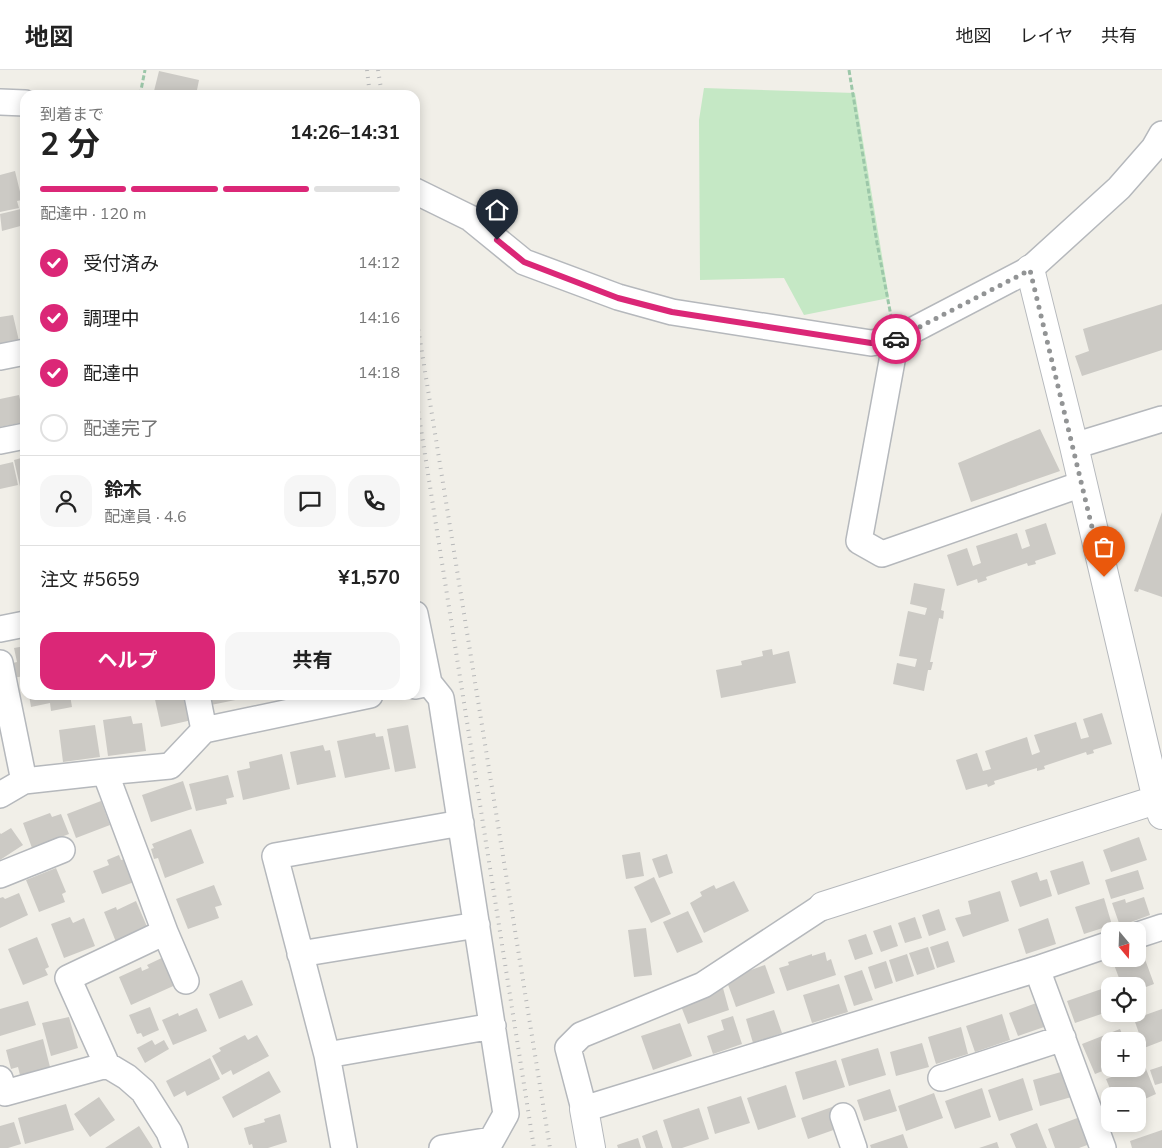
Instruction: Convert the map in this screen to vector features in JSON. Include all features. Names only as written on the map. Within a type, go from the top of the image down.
[{"type":"street","points":[[0,102],[20,103]]},
{"type":"street","points":[[420,193],[470,218],[524,262],[618,298],[672,312],[871,343],[896,339],[1030,270],[1119,188],[1154,148],[1162,134]]},
{"type":"street","points":[[591,1148],[584,1109],[568,1048],[581,1035],[703,985],[823,906],[1160,805],[1030,270]]},
{"type":"street","points":[[896,339],[859,541],[882,554],[1082,484]]},
{"type":"street","points":[[0,357],[20,353]]},
{"type":"street","points":[[1074,446],[1162,418]]},
{"type":"street","points":[[0,441],[20,437]]},
{"type":"street","points":[[0,629],[20,625]]},
{"type":"street","points":[[0,663],[24,781]]},
{"type":"street","points":[[420,664],[422,684],[441,698],[506,1114],[489,1144],[442,1148]]},
{"type":"street","points":[[198,700],[204,730]]},
{"type":"street","points":[[0,795],[24,781],[170,766],[204,730],[346,700]]},
{"type":"street","points":[[104,772],[165,932],[186,981]]},
{"type":"street","points":[[344,1148],[327,1056],[275,856],[460,823]]},
{"type":"street","points":[[0,875],[62,850]]},
{"type":"street","points":[[300,954],[477,925]]},
{"type":"street","points":[[1146,932],[1162,927]]},
{"type":"street","points":[[165,932],[68,978],[107,1065],[127,1076],[143,1091],[169,1132],[175,1148]]},
{"type":"street","points":[[584,1109],[1037,969],[1101,947]]},
{"type":"street","points":[[1037,969],[1103,1148]]},
{"type":"street","points":[[327,1056],[493,1026]]},
{"type":"street","points":[[941,1078],[1063,1038]]},
{"type":"street","points":[[0,1079],[5,1093],[107,1065]]},
{"type":"street","points":[[843,1116],[854,1148]]},
{"type":"path","points":[[141,90],[145,70]]},
{"type":"path","points":[[849,70],[877,243],[896,339]]},
{"type":"green space","points":[[704,88],[855,93],[889,298],[804,315],[784,278],[700,280],[699,120]]},
{"type":"building","points":[[159,71],[199,80],[197,90],[154,90]]},
{"type":"building","points":[[15,171],[20,192],[20,200],[17,201],[19,208],[0,212],[0,175]]},
{"type":"building","points":[[20,209],[20,226],[2,231],[0,214]]},
{"type":"building","points":[[1162,304],[1162,350],[1082,376],[1075,356],[1089,351],[1083,329]]},
{"type":"building","points":[[13,315],[19,341],[0,345],[0,317]]},
{"type":"building","points":[[19,395],[20,423],[0,427],[0,399]]},
{"type":"building","points":[[1040,429],[1060,471],[971,502],[958,463]]},
{"type":"building","points":[[20,458],[20,487],[14,460]]},
{"type":"building","points":[[13,462],[18,485],[0,489],[0,465]]},
{"type":"building","points":[[1162,512],[1162,597],[1139,589],[1138,592],[1134,591]]},
{"type":"building","points":[[1046,523],[1056,554],[1035,561],[1036,564],[1028,566],[1027,563],[986,577],[987,580],[978,583],[977,579],[957,586],[947,555],[967,548],[973,566],[981,563],[976,546],[1017,533],[1022,549],[1030,546],[1025,530]]},
{"type":"building","points":[[914,583],[945,589],[941,610],[944,611],[943,619],[939,618],[930,662],[933,662],[931,670],[928,670],[924,691],[893,684],[897,663],[915,667],[917,659],[899,656],[908,611],[925,615],[927,608],[910,604]]},
{"type":"building","points":[[20,647],[20,677],[12,678],[9,664],[17,662],[14,648]]},
{"type":"building","points":[[772,649],[773,655],[789,651],[796,683],[721,698],[716,670],[742,665],[741,661],[763,656],[762,651]]},
{"type":"building","points":[[30,700],[71,700],[72,707],[51,711],[50,703],[31,707]]},
{"type":"building","points":[[155,700],[187,700],[192,720],[161,727]]},
{"type":"building","points":[[210,700],[235,700],[211,705]]},
{"type":"building","points":[[1102,713],[1112,744],[1093,750],[1094,753],[1087,755],[1086,752],[1044,766],[1045,769],[1037,771],[1037,768],[994,781],[995,784],[988,787],[987,784],[966,790],[956,760],[977,753],[983,771],[991,769],[985,751],[1027,737],[1032,755],[1040,752],[1034,735],[1076,722],[1081,739],[1089,737],[1083,719]]},
{"type":"building","points":[[131,716],[133,724],[142,723],[146,751],[108,756],[103,720]]},
{"type":"building","points":[[95,725],[100,757],[63,762],[59,730]]},
{"type":"building","points":[[408,725],[416,768],[395,772],[387,729]]},
{"type":"building","points":[[375,733],[376,737],[383,736],[390,769],[345,778],[337,741]]},
{"type":"building","points":[[323,745],[325,751],[330,750],[336,777],[297,785],[290,752]]},
{"type":"building","points":[[282,754],[290,789],[243,800],[237,771],[250,768],[249,762]]},
{"type":"building","points":[[228,775],[234,797],[226,799],[227,804],[196,811],[189,784]]},
{"type":"building","points":[[183,781],[192,809],[151,822],[142,795]]},
{"type":"building","points":[[101,801],[110,825],[76,838],[67,814]]},
{"type":"building","points":[[50,813],[52,817],[61,814],[69,834],[32,848],[23,823]]},
{"type":"building","points":[[11,828],[23,845],[0,860],[0,833]]},
{"type":"building","points":[[191,829],[204,863],[165,878],[158,858],[154,859],[151,849],[154,848],[152,844]]},
{"type":"building","points":[[1139,837],[1147,860],[1111,872],[1103,850]]},
{"type":"building","points":[[640,852],[644,876],[626,879],[622,855]]},
{"type":"building","points":[[667,854],[673,873],[659,878],[652,859]]},
{"type":"building","points":[[119,855],[121,860],[125,859],[134,882],[102,894],[93,871],[109,865],[107,860]]},
{"type":"building","points":[[1083,861],[1090,884],[1058,895],[1050,871]]},
{"type":"building","points":[[56,868],[66,892],[62,894],[65,902],[39,912],[26,880]]},
{"type":"building","points":[[1138,870],[1144,889],[1111,899],[1105,880]]},
{"type":"building","points":[[1037,872],[1040,881],[1047,879],[1052,896],[1020,907],[1011,881]]},
{"type":"building","points":[[654,877],[671,914],[651,923],[634,887]]},
{"type":"building","points":[[734,881],[749,911],[704,933],[690,903],[702,896],[700,892],[714,885],[716,889]]},
{"type":"building","points":[[214,885],[222,905],[215,907],[219,918],[188,929],[176,899]]},
{"type":"building","points":[[1000,891],[1009,921],[963,937],[955,918],[971,914],[968,901]]},
{"type":"building","points":[[19,893],[28,915],[0,928],[0,898],[3,897],[5,899]]},
{"type":"building","points":[[1144,897],[1150,915],[1131,922],[1119,922],[1112,903],[1125,899],[1126,903]]},
{"type":"building","points":[[1104,898],[1111,922],[1101,922],[1101,929],[1084,934],[1075,907]]},
{"type":"building","points":[[136,901],[148,929],[116,942],[104,912],[116,907],[117,910]]},
{"type":"building","points":[[939,909],[946,930],[929,936],[922,915]]},
{"type":"building","points":[[688,911],[703,942],[677,953],[663,922]]},
{"type":"building","points":[[70,917],[73,923],[84,918],[95,946],[64,958],[51,924]]},
{"type":"building","points":[[915,917],[922,938],[905,943],[898,923]]},
{"type":"building","points":[[1048,918],[1056,944],[1026,954],[1018,929]]},
{"type":"building","points":[[891,925],[898,946],[881,952],[873,931]]},
{"type":"building","points":[[646,928],[652,975],[634,977],[628,930]]},
{"type":"building","points":[[866,934],[873,954],[855,960],[848,940]]},
{"type":"building","points":[[37,937],[49,967],[45,969],[48,975],[23,985],[8,949]]},
{"type":"building","points":[[948,941],[955,962],[937,968],[930,947]]},
{"type":"building","points":[[928,947],[935,969],[917,975],[909,953]]},
{"type":"building","points":[[825,952],[827,961],[831,959],[836,975],[787,991],[779,968],[789,965],[788,962]]},
{"type":"building","points":[[907,954],[914,976],[896,982],[889,960]]},
{"type":"building","points":[[168,955],[180,983],[131,1005],[119,977],[141,967],[142,971],[149,968],[147,965]]},
{"type":"building","points":[[886,961],[893,983],[875,989],[868,967]]},
{"type":"building","points":[[1146,962],[1154,984],[1146,987],[1146,977],[1119,977],[1115,968],[1146,968]]},
{"type":"building","points":[[765,965],[775,993],[736,1007],[726,979]]},
{"type":"building","points":[[862,970],[873,1000],[854,1006],[844,976]]},
{"type":"building","points":[[242,980],[253,1005],[219,1019],[209,994]]},
{"type":"building","points":[[839,984],[848,1012],[812,1023],[803,995]]},
{"type":"building","points":[[723,988],[729,1010],[688,1024],[679,1001]]},
{"type":"building","points":[[1101,989],[1101,1014],[1075,1023],[1067,1001]]},
{"type":"building","points":[[28,1001],[36,1025],[0,1036],[0,1009]]},
{"type":"building","points":[[1039,1002],[1047,1026],[1018,1036],[1009,1013]]},
{"type":"building","points":[[150,1007],[159,1030],[143,1037],[141,1033],[137,1034],[129,1015]]},
{"type":"building","points":[[197,1008],[207,1031],[173,1045],[162,1020],[178,1013],[179,1016]]},
{"type":"building","points":[[1162,1009],[1162,1041],[1146,1047],[1146,1032],[1138,1032],[1135,1022],[1146,1022],[1146,1015]]},
{"type":"building","points":[[774,1010],[782,1033],[753,1043],[746,1019]]},
{"type":"building","points":[[1002,1014],[1010,1040],[975,1052],[966,1026]]},
{"type":"building","points":[[733,1016],[742,1044],[713,1054],[707,1036],[724,1030],[721,1020]]},
{"type":"building","points":[[69,1017],[78,1048],[51,1056],[42,1023]]},
{"type":"building","points":[[680,1023],[692,1056],[653,1070],[641,1036]]},
{"type":"building","points":[[961,1027],[968,1054],[936,1064],[928,1037]]},
{"type":"building","points":[[245,1035],[248,1040],[257,1035],[269,1056],[233,1075],[231,1070],[222,1075],[212,1056],[221,1051],[219,1048]]},
{"type":"building","points":[[1101,1036],[1101,1072],[1095,1074],[1082,1044]]},
{"type":"building","points":[[43,1039],[50,1067],[20,1075],[18,1067],[11,1069],[6,1050]]},
{"type":"building","points":[[152,1040],[155,1045],[164,1040],[169,1049],[145,1063],[137,1048]]},
{"type":"building","points":[[922,1043],[929,1067],[896,1076],[890,1052]]},
{"type":"building","points":[[878,1048],[886,1075],[849,1086],[841,1059]]},
{"type":"building","points":[[210,1058],[220,1079],[187,1096],[185,1091],[174,1097],[166,1081]]},
{"type":"building","points":[[836,1060],[845,1087],[803,1100],[795,1072]]},
{"type":"building","points":[[1162,1066],[1162,1083],[1155,1085],[1150,1070]]},
{"type":"building","points":[[1146,1069],[1156,1094],[1146,1098],[1146,1087],[1109,1087],[1106,1079],[1111,1077],[1146,1077]]},
{"type":"building","points":[[1068,1070],[1075,1096],[1040,1106],[1033,1080]]},
{"type":"building","points":[[269,1071],[281,1092],[233,1118],[222,1097]]},
{"type":"building","points":[[1023,1078],[1033,1110],[999,1121],[988,1090]]},
{"type":"building","points":[[786,1085],[796,1117],[758,1130],[747,1098]]},
{"type":"building","points":[[982,1088],[991,1117],[955,1129],[945,1101]]},
{"type":"building","points":[[890,1089],[897,1111],[864,1121],[857,1100]]},
{"type":"building","points":[[934,1093],[943,1118],[906,1131],[898,1106]]},
{"type":"building","points":[[741,1096],[750,1123],[715,1134],[707,1107]]},
{"type":"building","points":[[99,1097],[115,1120],[90,1137],[74,1114]]},
{"type":"building","points":[[66,1104],[74,1130],[25,1144],[18,1118]]},
{"type":"building","points":[[835,1106],[842,1127],[808,1139],[801,1118]]},
{"type":"building","points":[[699,1108],[709,1139],[682,1148],[672,1148],[663,1120]]},
{"type":"building","points":[[280,1114],[287,1142],[268,1148],[253,1148],[252,1144],[249,1145],[244,1128],[265,1122],[264,1119]]},
{"type":"building","points":[[1080,1117],[1090,1144],[1079,1148],[1055,1148],[1048,1129]]},
{"type":"building","points":[[14,1122],[21,1144],[0,1148],[0,1126]]},
{"type":"building","points":[[1037,1123],[1047,1148],[1016,1148],[1010,1134]]},
{"type":"building","points":[[139,1126],[153,1148],[105,1148]]},
{"type":"building","points":[[657,1130],[663,1148],[646,1148],[642,1136]]},
{"type":"building","points":[[1162,1130],[1162,1148],[1132,1148],[1130,1141]]},
{"type":"building","points":[[903,1134],[908,1148],[871,1148],[870,1145]]},
{"type":"building","points":[[638,1138],[641,1148],[618,1148],[617,1145]]},
{"type":"building","points":[[997,1142],[999,1148],[979,1148]]},
{"type":"railway","points":[[367,70],[369,90]]},
{"type":"railway","points":[[378,70],[381,90]]},
{"type":"railway","points":[[420,340],[550,1148]]},
{"type":"railway","points":[[420,423],[534,1148]]},
{"type":"way so far","points":[[896,339],[1030,270],[1070,429],[1104,577]]},
{"type":"route","points":[[497,240],[524,262],[618,298],[672,312],[871,343],[896,339]]}]
